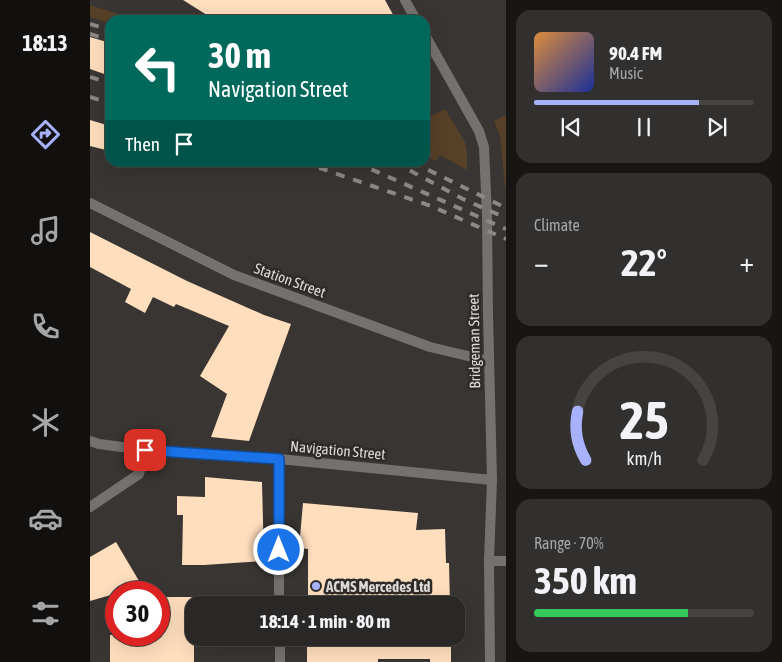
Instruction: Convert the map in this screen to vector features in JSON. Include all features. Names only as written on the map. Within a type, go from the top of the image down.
[{"type":"street","points":[[405,0],[413,15]]},
{"type":"street","name":"Bridgeman Street","points":[[430,44],[479,131],[484,147],[492,480],[489,561],[490,662]]},
{"type":"street","name":"Station Street","points":[[90,203],[234,275],[430,347],[489,361]]},
{"type":"street","name":"Navigation Street","points":[[90,441],[99,444],[145,450],[279,459],[492,480]]},
{"type":"street","points":[[90,507],[139,474],[145,450]]},
{"type":"street","points":[[279,459],[279,596]]},
{"type":"street","points":[[489,561],[506,560]]},
{"type":"street","points":[[280,646],[280,662]]},
{"type":"shaded area","points":[[90,5],[121,15],[105,15],[105,22],[90,17]]},
{"type":"shaded area","points":[[445,109],[465,142],[467,170],[440,155],[436,161],[430,158],[430,116]]},
{"type":"shaded area","points":[[506,115],[506,187],[500,136],[494,121]]},
{"type":"building","points":[[183,0],[385,0],[393,15],[207,15]]},
{"type":"building","points":[[90,37],[105,42],[105,74],[90,69]]},
{"type":"building","points":[[90,120],[105,124],[105,150],[90,146]]},
{"type":"building","points":[[90,232],[187,281],[264,315],[291,324],[249,441],[211,437],[227,394],[200,376],[229,326],[176,304],[174,307],[153,297],[145,313],[125,302],[131,289],[90,267]]},
{"type":"building","points":[[205,477],[262,482],[264,561],[182,565],[183,515],[177,515],[177,496],[205,497]]},
{"type":"building","points":[[303,503],[418,513],[416,530],[445,529],[446,563],[449,563],[450,596],[308,596],[308,549],[299,548]]},
{"type":"building","points":[[116,542],[139,581],[105,581],[105,597],[90,601],[90,557]]},
{"type":"building","points":[[170,597],[185,597],[185,646],[194,646],[194,662],[110,662],[110,646],[170,646]]},
{"type":"building","points":[[307,646],[451,646],[451,662],[430,662],[430,659],[378,659],[378,662],[307,662]]},
{"type":"railway","points":[[90,24],[105,28]]},
{"type":"railway","points":[[90,34],[105,38]]},
{"type":"railway","points":[[90,77],[105,82]]},
{"type":"railway","points":[[90,97],[105,102]]},
{"type":"railway","points":[[317,167],[431,206],[506,239]]},
{"type":"railway","points":[[366,167],[506,229]]},
{"type":"railway","points":[[403,167],[463,199],[506,218]]},
{"type":"railway","points":[[422,167],[506,208]]},
{"type":"place","name":"ACMS Mercedes Ltd","points":[[316,586]]},
{"type":"route","points":[[145,450],[279,459],[279,550]]}]
